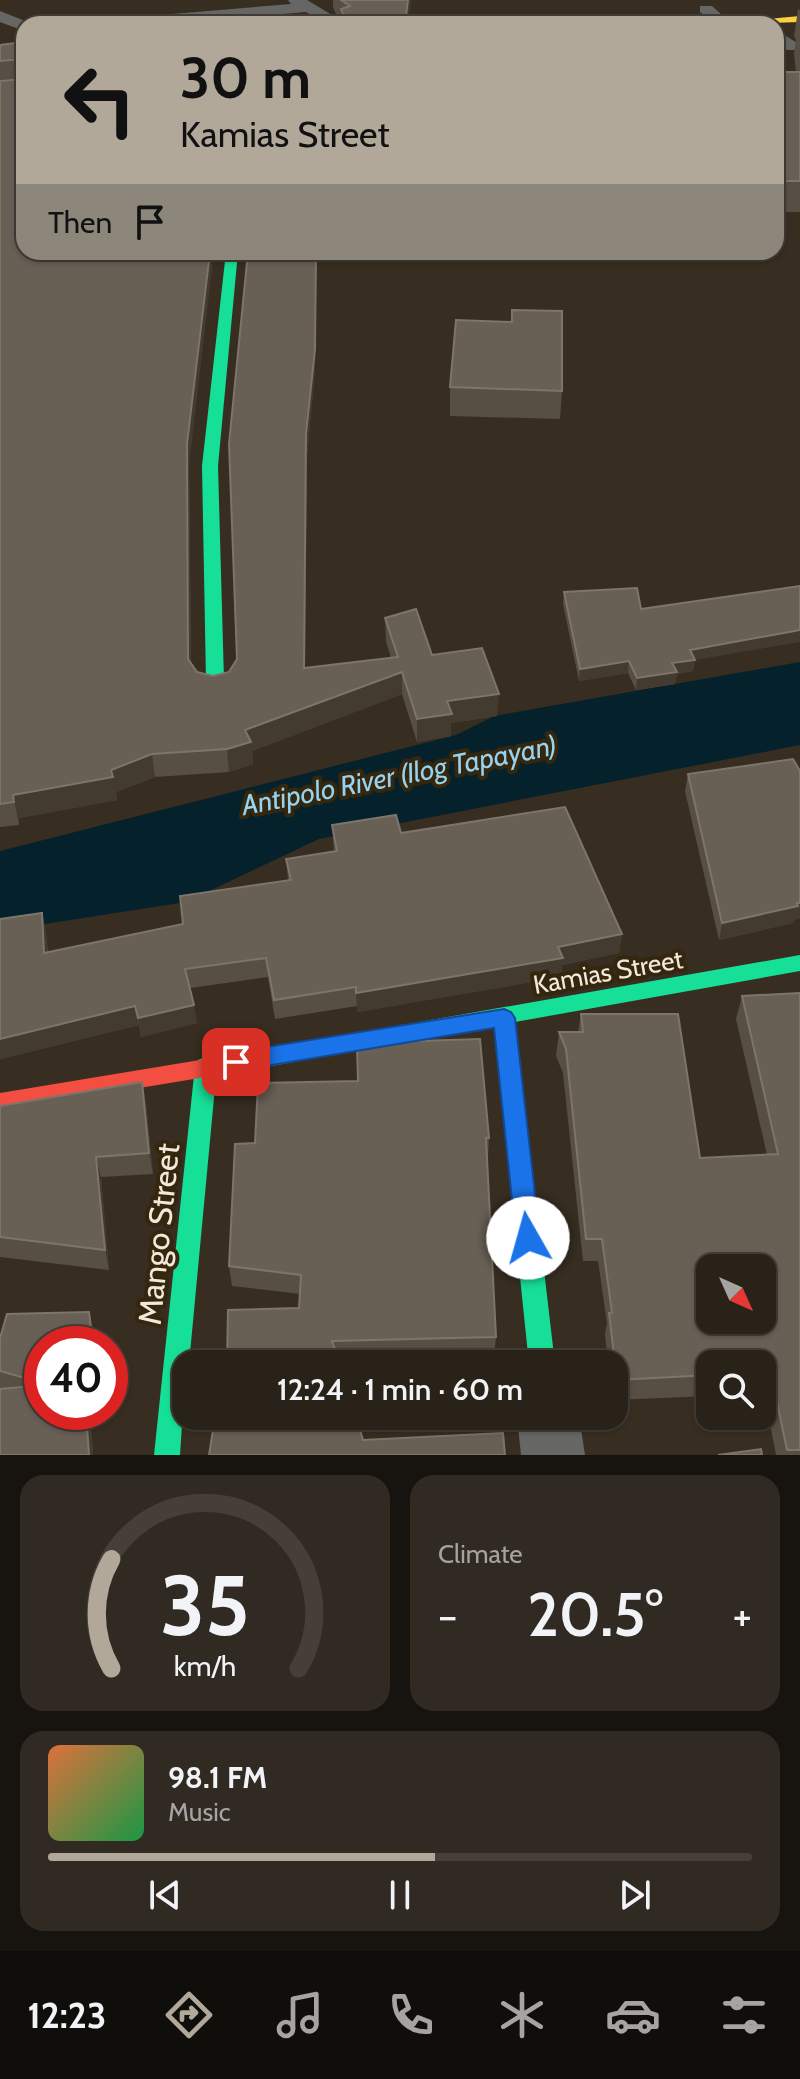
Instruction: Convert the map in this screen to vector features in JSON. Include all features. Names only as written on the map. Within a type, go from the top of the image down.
[{"type":"street","points":[[215,681],[210,466],[231,260]]},
{"type":"street","name":"Kamias Street","points":[[0,1102],[504,1018],[800,963]]},
{"type":"street","points":[[504,1018],[540,1350]]},
{"type":"street","name":"Mango Street","points":[[167,1455],[206,1066]]},
{"type":"street","points":[[550,1430],[553,1455]]},
{"type":"lane","points":[[188,16],[302,4],[324,16]]},
{"type":"lane","points":[[706,9],[714,16]]},
{"type":"lane","points":[[784,41],[793,47]]},
{"type":"water","name":"Antipolo River (Ilog Tapayan)","points":[[800,662],[800,745],[319,839],[186,902],[0,931],[0,851],[456,735],[494,716]]},
{"type":"building","points":[[341,0],[408,0],[406,16],[344,16],[341,9],[350,6]]},
{"type":"building","points":[[16,43],[16,60],[0,61],[0,45]]},
{"type":"building","points":[[784,72],[800,72],[800,181],[784,181]]},
{"type":"building","points":[[16,80],[16,260],[209,260],[187,444],[188,659],[197,672],[213,676],[229,672],[237,659],[229,444],[247,260],[316,260],[315,349],[306,434],[304,668],[398,657],[385,618],[416,609],[432,655],[482,648],[499,694],[447,701],[452,714],[417,719],[402,672],[245,730],[251,742],[227,749],[152,754],[111,770],[113,777],[13,795],[14,802],[0,804],[0,81]]},
{"type":"building","points":[[512,310],[562,311],[562,391],[450,387],[456,320],[512,322]]},
{"type":"building","points":[[800,586],[800,630],[690,650],[695,660],[672,663],[677,672],[637,678],[629,661],[580,669],[564,592],[637,588],[641,609]]},
{"type":"building","points":[[793,759],[800,771],[800,903],[797,903],[798,906],[722,923],[688,774]]},
{"type":"building","points":[[565,807],[622,934],[558,947],[563,958],[356,993],[356,987],[274,1000],[266,958],[185,969],[194,1005],[138,1018],[135,1006],[0,1039],[0,919],[42,913],[44,953],[183,924],[180,896],[291,880],[286,859],[337,851],[332,825],[396,815],[401,833]]},
{"type":"building","points":[[800,993],[800,1450],[787,1450],[776,1397],[776,1350],[696,1350],[696,1376],[628,1379],[628,1350],[613,1350],[602,1239],[586,1239],[566,1049],[559,1032],[583,1032],[581,1014],[678,1014],[700,1158],[778,1154],[742,996]]},
{"type":"building","points":[[480,1039],[489,1138],[486,1138],[496,1337],[332,1341],[335,1350],[227,1350],[228,1310],[299,1308],[301,1275],[229,1266],[235,1144],[255,1143],[258,1083],[358,1081],[357,1046],[384,1042]]},
{"type":"building","points":[[142,1082],[149,1153],[96,1157],[105,1250],[0,1237],[0,1106]]},
{"type":"building","points":[[89,1312],[91,1326],[24,1326],[24,1378],[0,1371],[0,1338],[7,1314]]},
{"type":"building","points":[[24,1387],[24,1430],[87,1430],[89,1455],[0,1455],[0,1389]]},
{"type":"building","points":[[213,1430],[360,1430],[363,1440],[503,1433],[505,1455],[209,1455]]},
{"type":"building","points":[[761,1449],[762,1455],[718,1455]]},
{"type":"traffic: fast","points":[[215,681],[210,466],[231,260]]},
{"type":"traffic: fast","points":[[266,1058],[800,963]]},
{"type":"traffic: fast","points":[[504,1018],[540,1350]]},
{"type":"traffic: fast","points":[[167,1455],[206,1066]]},
{"type":"traffic: slow","points":[[784,20],[800,19]]},
{"type":"traffic: jam","points":[[0,1102],[266,1058]]},
{"type":"route","points":[[236,1062],[504,1018],[528,1238]]}]
